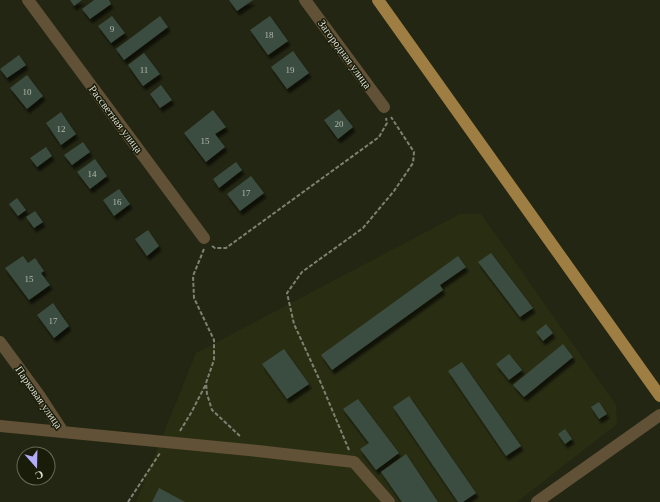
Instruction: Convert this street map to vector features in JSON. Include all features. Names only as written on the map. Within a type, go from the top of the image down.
[{"type":"main road","points":[[378,0],[660,396]]},
{"type":"street","name":"Рассветная улица","points":[[28,0],[204,238]]},
{"type":"street","name":"Загородная улица","points":[[305,0],[384,107]]},
{"type":"street","name":"Парковая улица","points":[[0,342],[39,395],[63,432]]},
{"type":"street","points":[[537,502],[660,415]]},
{"type":"street","points":[[0,426],[354,462],[389,502]]},
{"type":"path","points":[[204,238],[215,248],[226,248],[379,137],[388,123],[384,107]]},
{"type":"path","points":[[354,462],[294,324],[287,293],[302,272],[363,228],[394,190],[413,163],[414,152],[384,107]]},
{"type":"path","points":[[128,502],[166,442],[180,431],[191,413],[206,383],[214,360],[214,340],[194,298],[193,276],[204,249],[204,238]]},
{"type":"path","points":[[206,383],[207,394],[212,410],[241,437]]},
{"type":"shaded area","points":[[460,214],[481,214],[616,405],[617,424],[517,502],[136,502],[196,353]]},
{"type":"building","points":[[70,0],[82,0],[74,6]]},
{"type":"building","points":[[94,0],[109,0],[111,4],[90,19],[82,9]]},
{"type":"building","points":[[229,0],[253,0],[237,11]]},
{"type":"building","points":[[112,16],[125,33],[111,43],[98,26]]},
{"type":"building","points":[[160,16],[168,27],[124,60],[116,49]]},
{"type":"building","points":[[270,16],[288,41],[268,55],[250,30]]},
{"type":"building","points":[[293,51],[309,73],[287,89],[271,67]]},
{"type":"building","points":[[144,53],[160,74],[143,86],[128,65]]},
{"type":"building","points":[[19,55],[26,65],[7,78],[0,69]]},
{"type":"building","points":[[27,75],[43,96],[27,109],[10,88]]},
{"type":"building","points":[[161,85],[172,100],[160,108],[150,94]]},
{"type":"building","points":[[339,109],[353,127],[338,139],[324,120]]},
{"type":"building","points":[[213,110],[226,127],[215,134],[225,147],[206,162],[184,133]]},
{"type":"building","points":[[61,112],[76,134],[61,145],[46,123]]},
{"type":"building","points":[[83,142],[90,152],[72,165],[64,155]]},
{"type":"building","points":[[46,147],[52,156],[37,167],[30,158]]},
{"type":"building","points":[[95,159],[107,176],[90,189],[77,172]]},
{"type":"building","points":[[236,162],[242,170],[219,188],[213,179]]},
{"type":"building","points":[[251,176],[264,193],[240,211],[227,194]]},
{"type":"building","points":[[119,189],[130,204],[114,216],[103,200]]},
{"type":"building","points":[[17,198],[26,210],[18,216],[9,204]]},
{"type":"building","points":[[35,211],[43,222],[34,228],[26,217]]},
{"type":"building","points":[[148,230],[159,246],[147,256],[135,239]]},
{"type":"building","points":[[491,253],[533,308],[520,317],[478,262]]},
{"type":"building","points":[[23,256],[28,263],[35,258],[44,271],[41,273],[50,285],[29,300],[5,268]]},
{"type":"building","points":[[458,256],[466,267],[440,285],[443,290],[332,370],[321,355]]},
{"type":"building","points":[[53,303],[69,326],[54,338],[37,315]]},
{"type":"building","points":[[546,324],[553,333],[543,341],[536,332]]},
{"type":"building","points":[[563,344],[573,357],[524,397],[513,385]]},
{"type":"building","points":[[284,349],[309,384],[287,399],[262,364]]},
{"type":"building","points":[[509,354],[522,370],[509,380],[496,364]]},
{"type":"building","points":[[462,362],[521,446],[506,456],[448,371]]},
{"type":"building","points":[[409,396],[476,493],[463,502],[458,502],[393,407]]},
{"type":"building","points":[[358,399],[399,453],[376,470],[360,449],[369,443],[343,409]]},
{"type":"building","points":[[599,402],[607,414],[599,419],[591,407]]},
{"type":"building","points":[[565,429],[572,439],[565,444],[558,434]]},
{"type":"building","points":[[406,454],[438,502],[402,502],[381,472]]},
{"type":"building","points":[[159,488],[185,502],[152,502]]}]
